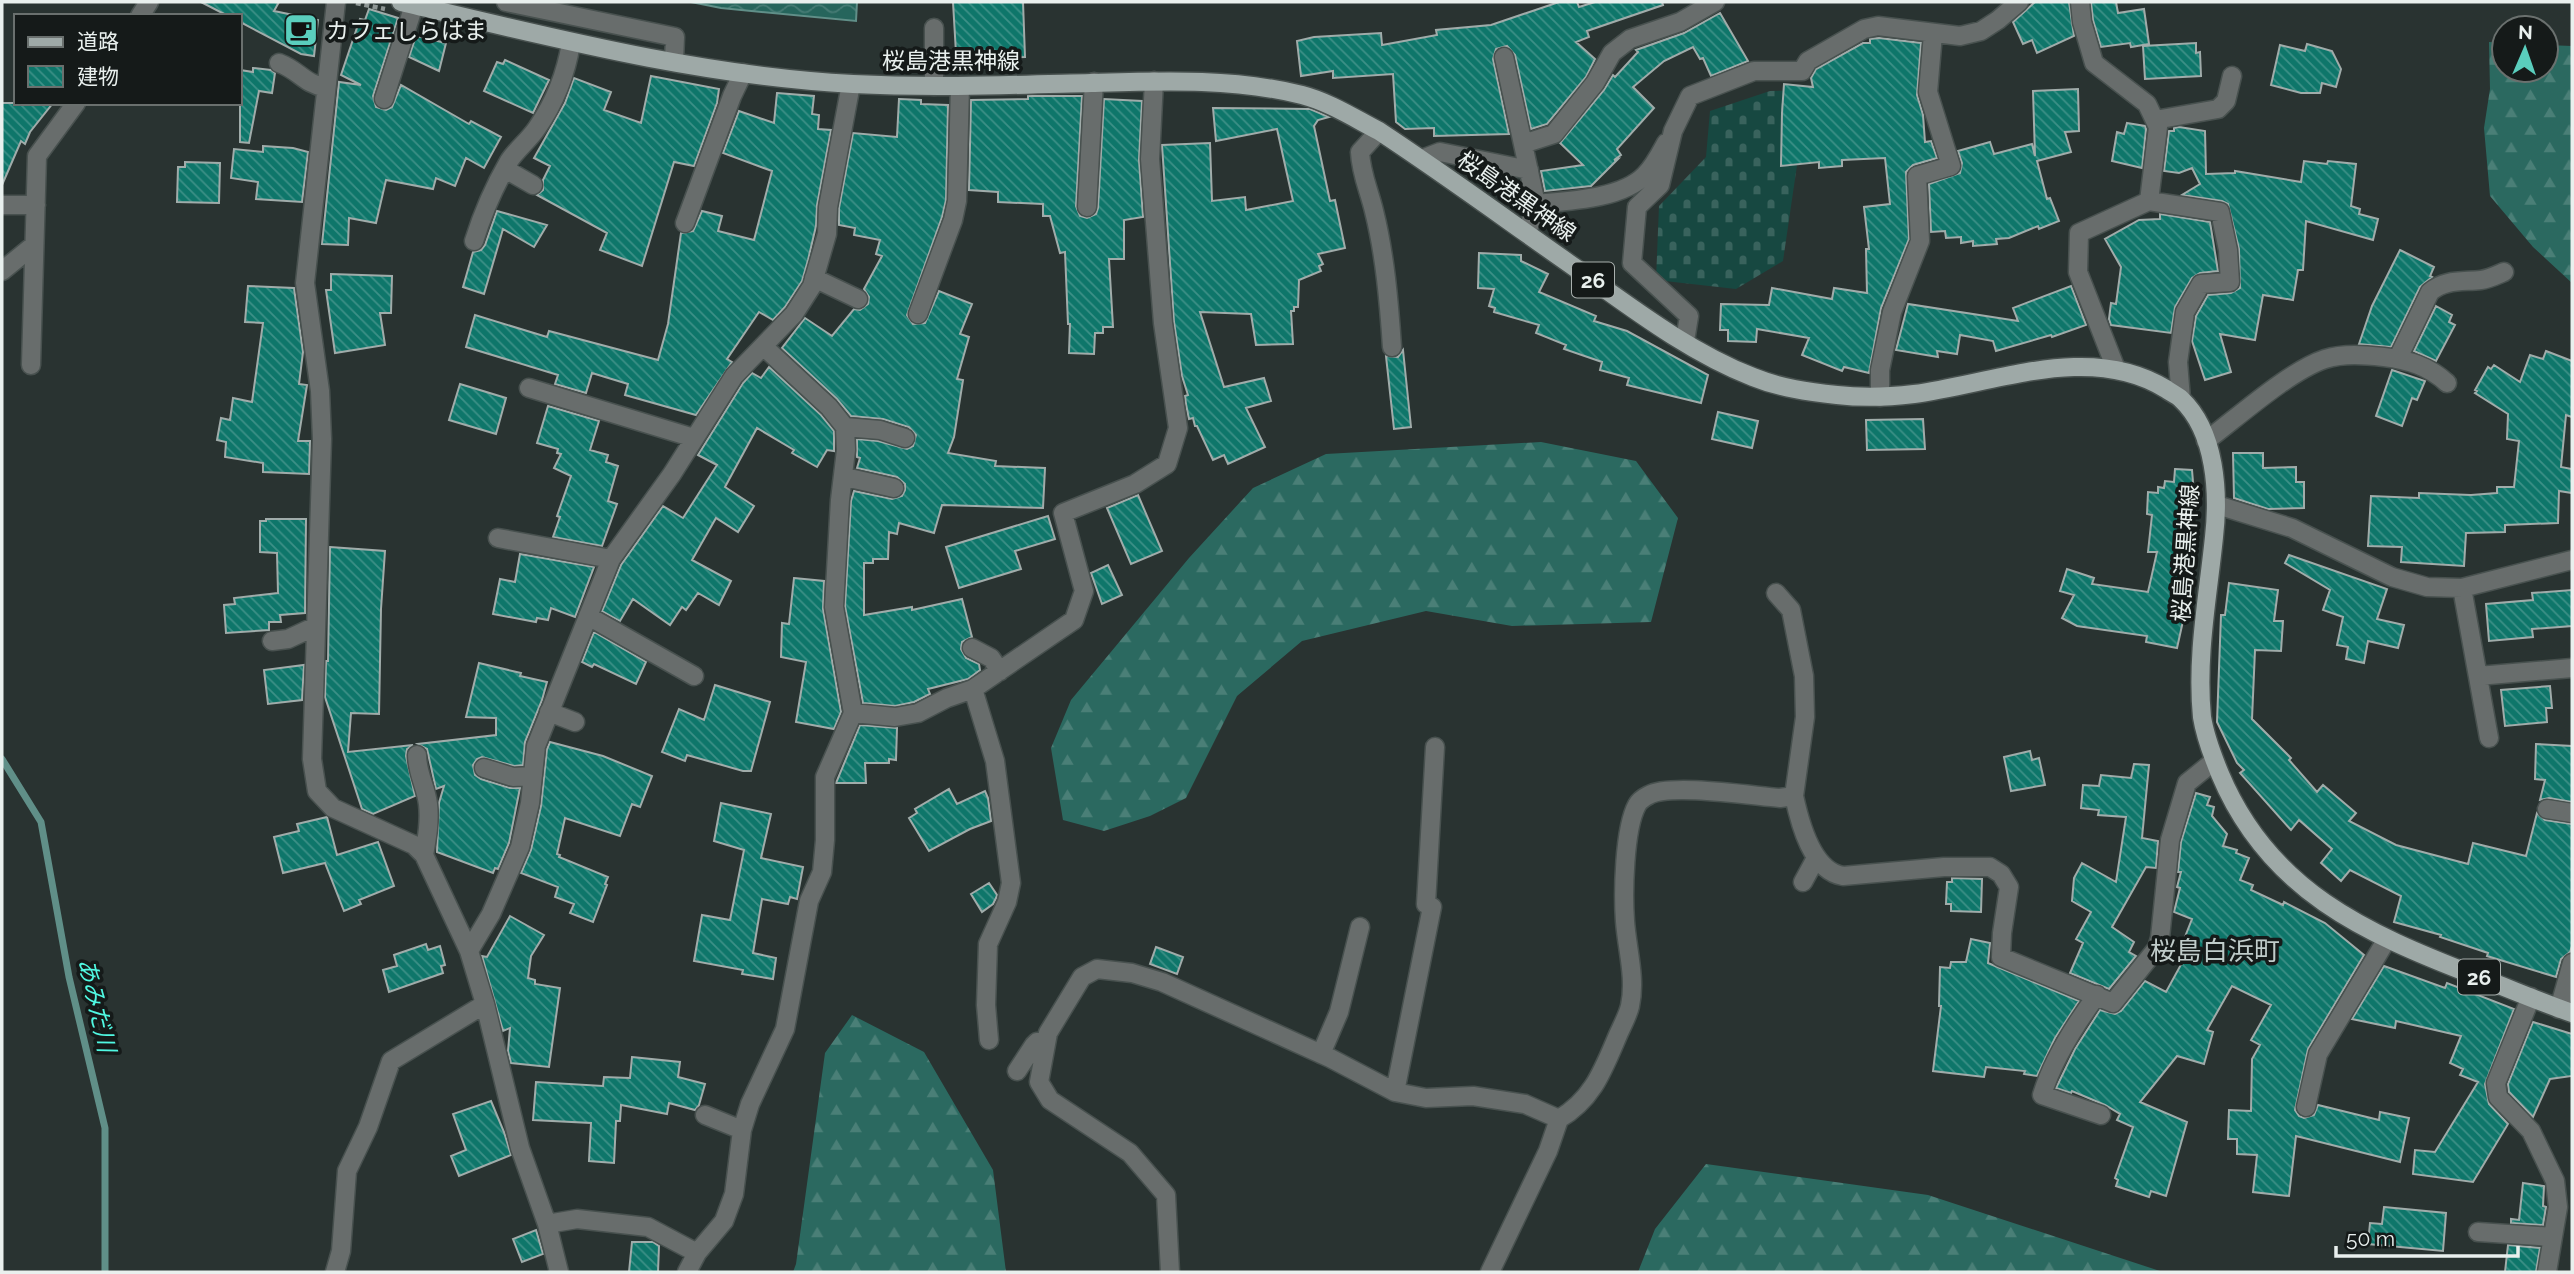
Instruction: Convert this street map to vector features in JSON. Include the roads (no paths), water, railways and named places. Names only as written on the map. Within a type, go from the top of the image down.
[{"type":"main road","name":"桜島港黒神線","points":[[409,8],[571,43],[743,73],[851,84],[960,86],[1219,82],[1304,95],[1379,131],[1644,316],[1753,377],[1795,390],[1840,396],[1880,397],[1913,394],[2045,369],[2116,369],[2146,377],[2181,399],[2196,419],[2206,441],[2215,476],[2217,505],[2200,664],[2203,721],[2214,761],[2241,817],[2286,874],[2323,903],[2387,939],[2566,1011]]},
{"type":"street","points":[[336,2],[306,283],[320,391],[322,439],[312,759],[317,791],[332,808],[414,845],[424,855],[469,951],[485,1004],[520,1148],[547,1224],[559,1272]]},
{"type":"street","points":[[506,2],[675,37],[674,61]]},
{"type":"street","points":[[1523,144],[1554,134],[1595,83],[1612,54],[1630,39],[1680,22],[1715,2]]},
{"type":"street","points":[[1685,341],[1689,316],[1632,263],[1637,207],[1660,186],[1690,96],[1707,87],[1754,71],[1802,71],[1808,61],[1864,29],[1878,26],[1959,36],[1981,31],[2019,2]]},
{"type":"street","points":[[2080,2],[2082,22],[2094,63],[2147,104],[2158,127],[2149,201]]},
{"type":"street","points":[[384,99],[409,8]]},
{"type":"street","points":[[934,28],[934,86]]},
{"type":"street","points":[[1880,397],[1880,370],[1892,312],[1920,241],[1917,176],[1951,166],[1928,92],[1933,34]]},
{"type":"street","points":[[474,241],[487,200],[505,169],[555,100],[566,69],[571,43]]},
{"type":"street","points":[[1504,57],[1536,204],[1527,233]]},
{"type":"street","points":[[279,63],[292,68],[310,85],[326,88]]},
{"type":"street","points":[[685,223],[743,73]]},
{"type":"street","points":[[2155,120],[2218,109],[2226,101],[2232,76]]},
{"type":"street","points":[[853,713],[895,718],[918,713],[947,698],[973,689],[1074,620],[1084,591],[1063,513],[1135,484],[1167,464],[1178,428],[1163,323],[1150,159],[1154,81]]},
{"type":"street","points":[[1087,207],[1094,82]]},
{"type":"street","points":[[469,951],[491,914],[520,848],[530,803],[536,746],[611,559],[672,474],[734,376],[794,314],[812,286],[827,234],[828,208],[851,84]]},
{"type":"street","points":[[918,314],[953,220],[957,201],[960,86]]},
{"type":"street","points":[[31,365],[37,156],[75,105]]},
{"type":"street","points":[[1379,131],[1360,152],[1361,173],[1374,211],[1389,298],[1392,347]]},
{"type":"street","points":[[1536,204],[1603,195],[1630,188],[1646,175],[1678,133]]},
{"type":"street","points":[[1422,159],[1440,152],[1529,170]]},
{"type":"street","points":[[505,169],[533,185]]},
{"type":"street","points":[[2116,369],[2078,272],[2079,233],[2149,201],[2220,212],[2228,250],[2230,282],[2201,284],[2185,312],[2178,362],[2181,399]]},
{"type":"street","points":[[2,205],[36,205]]},
{"type":"street","points":[[2,271],[34,245]]},
{"type":"street","points":[[2398,358],[2430,292],[2437,286],[2448,282],[2485,280],[2504,272]]},
{"type":"street","points":[[814,278],[858,299]]},
{"type":"street","points":[[687,1272],[697,1254],[724,1222],[734,1194],[742,1130],[750,1104],[785,1029],[809,901],[822,872],[825,777],[853,713],[835,607],[840,500],[845,477],[845,427],[829,407],[763,346]]},
{"type":"street","points":[[2206,441],[2298,373],[2326,358],[2359,354],[2398,358],[2433,370],[2447,383]]},
{"type":"street","points":[[529,388],[694,438]]},
{"type":"street","points":[[845,427],[880,430],[905,438]]},
{"type":"street","points":[[845,477],[894,488]]},
{"type":"street","points":[[2217,505],[2292,528],[2392,577],[2427,587],[2462,588],[2572,560]]},
{"type":"street","points":[[498,538],[611,559]]},
{"type":"street","points":[[2462,588],[2489,738]]},
{"type":"street","points":[[1776,593],[1791,610],[1804,676],[1805,718],[1794,796],[1815,858],[1832,874],[1843,876],[1944,867],[1990,867],[2001,874],[2009,887],[2001,957],[2113,1003],[2157,948],[2173,828],[2188,783],[2214,761]]},
{"type":"street","points":[[588,616],[694,676]]},
{"type":"street","points":[[272,641],[288,639],[316,626]]},
{"type":"street","points":[[972,648],[991,658],[999,671]]},
{"type":"street","points":[[2478,676],[2572,668]]},
{"type":"street","points":[[973,689],[995,761],[1011,883],[1007,902],[988,944],[986,1005],[989,1040]]},
{"type":"street","points":[[549,712],[575,722]]},
{"type":"street","points":[[1395,1092],[1432,907],[1426,904],[1435,747]]},
{"type":"street","points":[[417,755],[420,779],[428,803],[429,830],[424,855]]},
{"type":"street","points":[[484,768],[513,777],[533,776]]},
{"type":"street","points":[[1490,1272],[1548,1151],[1559,1119],[1576,1109],[1592,1090],[1630,1007],[1632,976],[1625,921],[1625,877],[1631,824],[1637,803],[1651,793],[1680,790],[1780,798],[1794,796]]},
{"type":"street","points":[[2547,809],[2572,813]]},
{"type":"street","points":[[1803,882],[1815,858]]},
{"type":"street","points":[[1321,1054],[1339,1012],[1360,927]]},
{"type":"street","points":[[2306,1107],[2318,1054],[2387,939]]},
{"type":"street","points":[[2566,1011],[2572,963]]},
{"type":"street","points":[[1170,1272],[1166,1195],[1130,1153],[1049,1100],[1039,1082],[1046,1041],[1064,1004],[1082,977],[1097,970],[1132,973],[1162,982],[1321,1054],[1395,1092],[1426,1098],[1473,1096],[1525,1104],[1559,1119]]},
{"type":"street","points":[[2097,996],[2073,1028],[2047,1079],[2042,1095],[2101,1115]]},
{"type":"street","points":[[2531,997],[2496,1083],[2498,1097],[2532,1130],[2555,1181],[2558,1207],[2547,1272]]},
{"type":"street","points":[[335,1272],[341,1251],[347,1171],[368,1127],[391,1061],[485,1004]]},
{"type":"street","points":[[1017,1071],[1034,1045],[1046,1041]]},
{"type":"street","points":[[705,1115],[742,1130]]},
{"type":"street","points":[[547,1224],[577,1219],[648,1227],[697,1254]]},
{"type":"street","points":[[2478,1232],[2553,1237]]},
{"type":"water","points":[[691,2],[857,2],[856,21],[721,8]]},
{"type":"waterway","name":"あみだ川","points":[[2,759],[41,822],[69,977],[105,1128],[105,1272]]},
{"type":"place","name":"カフェしらはま","points":[[301,30]]},
{"type":"district","name":"桜島白浜町","points":[[2215,951]]}]
